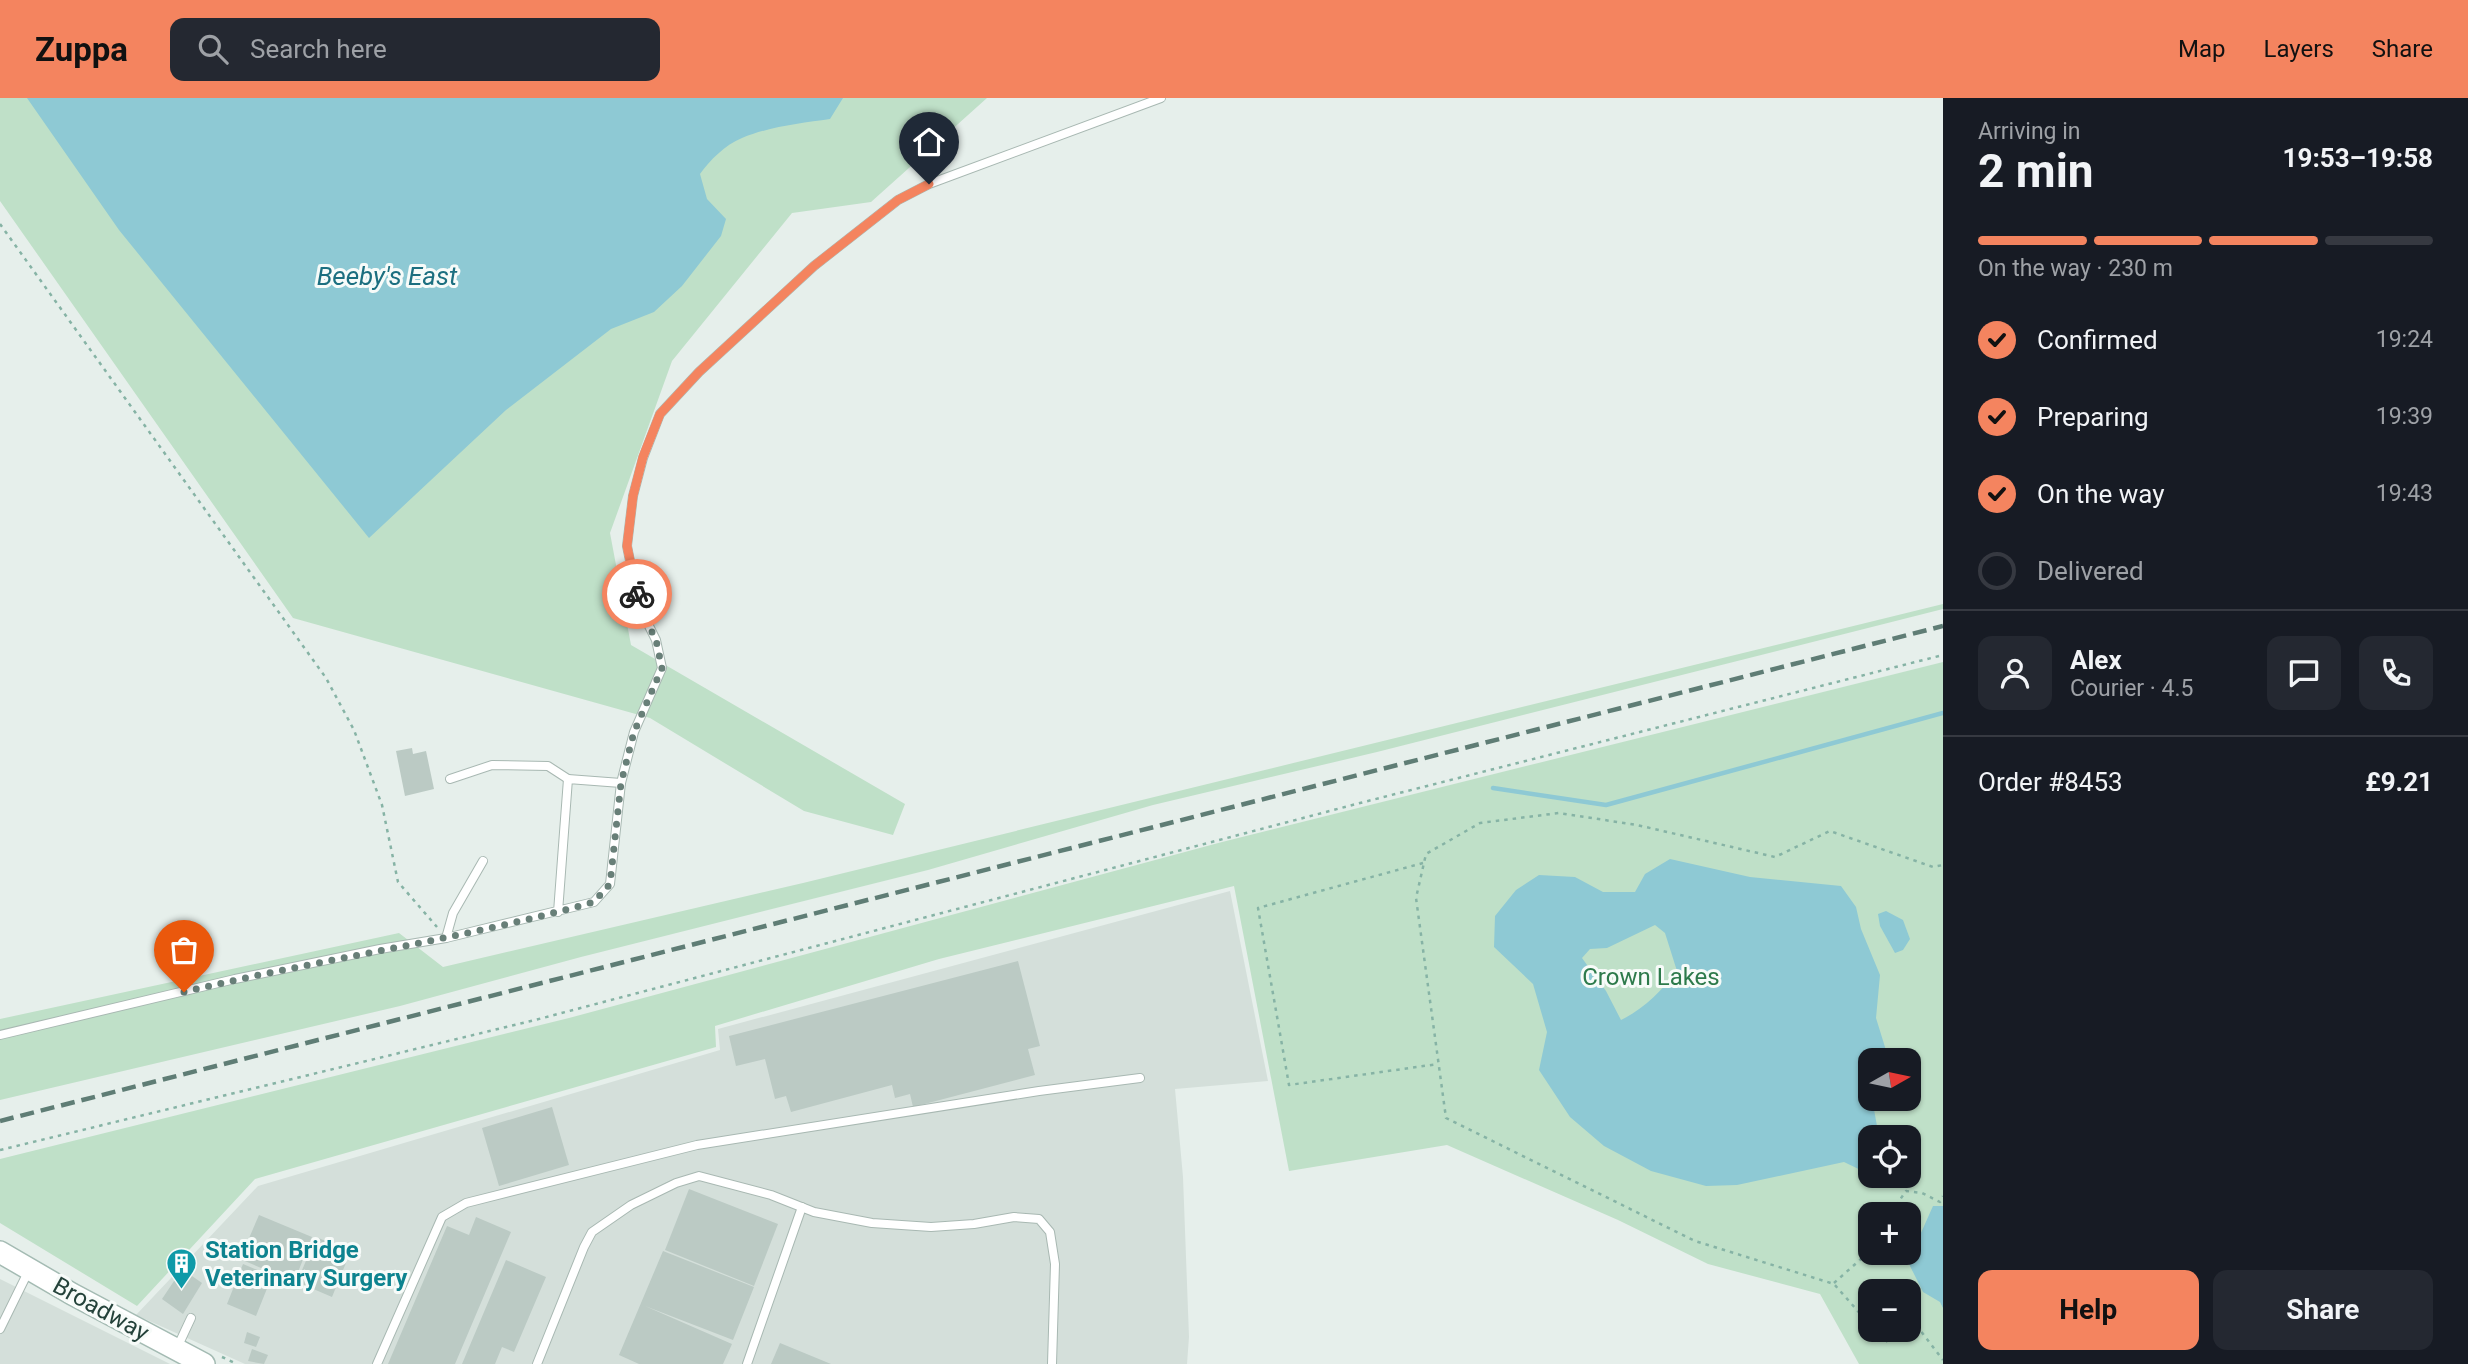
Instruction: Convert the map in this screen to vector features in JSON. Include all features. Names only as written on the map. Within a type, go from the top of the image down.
[{"type":"main road","name":"Broadway","points":[[0,1252],[204,1364]]},
{"type":"lane","points":[[0,1035],[235,979],[446,938],[594,902],[610,884],[621,783],[634,732],[662,668],[656,640],[639,606],[627,546],[633,496],[643,457],[660,414],[699,372],[814,266],[898,200],[929,184],[1161,98]]},
{"type":"lane","points":[[450,779],[492,765],[548,766],[568,779],[621,783]]},
{"type":"lane","points":[[558,912],[568,779]]},
{"type":"lane","points":[[446,938],[453,913],[483,861]]},
{"type":"lane","points":[[377,1364],[442,1217],[466,1203],[697,1145],[1040,1091],[1140,1078]]},
{"type":"lane","points":[[537,1364],[592,1232],[631,1205],[676,1183],[699,1176],[771,1195],[814,1212],[872,1223],[931,1227],[974,1224],[1014,1217],[1039,1219],[1050,1232],[1055,1264],[1052,1364]]},
{"type":"lane","points":[[747,1364],[802,1207]]},
{"type":"lane","points":[[1,1327],[29,1270]]},
{"type":"lane","points":[[176,1350],[191,1318]]},
{"type":"path","points":[[0,223],[326,678],[354,730],[382,805],[398,882],[446,938]]},
{"type":"path","points":[[0,1150],[535,1020],[1347,806],[1943,655]]},
{"type":"path","points":[[1858,1312],[1833,1284],[1695,1241],[1446,1118],[1416,898],[1426,855],[1480,823],[1559,813],[1637,825],[1775,857],[1830,831],[1933,867],[1943,865]]},
{"type":"path","points":[[1424,862],[1258,908],[1289,1085],[1437,1064]]},
{"type":"path","points":[[1898,1202],[1906,1191],[1922,1193],[1940,1202],[1943,1196]]},
{"type":"path","points":[[1833,1284],[1858,1262]]},
{"type":"path","points":[[1921,1331],[1943,1360]]},
{"type":"shaded area","points":[[1230,891],[1268,1081],[1175,1089],[1183,1177],[1189,1337],[1187,1364],[245,1364],[136,1315],[258,1186],[720,1050],[718,1029]]},
{"type":"shaded area","points":[[0,1279],[170,1364],[0,1364]]},
{"type":"green space","points":[[0,98],[987,98],[871,202],[792,213],[672,361],[610,533],[631,645],[905,804],[893,835],[804,811],[650,718],[293,618],[0,201]]},
{"type":"green space","points":[[1943,604],[1943,609],[1377,752],[1153,805],[928,870],[581,957],[400,1006],[0,1100],[0,1019],[399,933],[443,967],[803,883]]},
{"type":"green space","name":"Crown Lakes","points":[[1943,662],[1943,1364],[1859,1364],[1820,1294],[1708,1264],[1618,1220],[1447,1145],[1289,1171],[1234,886],[939,959],[715,1026],[716,1047],[255,1179],[137,1306],[0,1223],[0,1159],[569,1018],[1222,842]]},
{"type":"water","name":"Beeby's East","points":[[27,98],[843,98],[830,119],[752,134],[718,153],[700,174],[707,199],[726,219],[721,236],[682,286],[654,312],[611,329],[506,410],[369,538],[119,230]]},
{"type":"water","points":[[1670,859],[1750,877],[1841,886],[1856,907],[1861,929],[1880,975],[1876,1018],[1885,1048],[1858,1048],[1858,1111],[1874,1111],[1877,1125],[1858,1125],[1858,1169],[1844,1162],[1737,1185],[1706,1186],[1651,1171],[1604,1146],[1570,1117],[1539,1070],[1547,1032],[1533,984],[1494,947],[1495,916],[1516,890],[1539,875],[1575,877],[1603,892],[1635,892],[1645,874]],"holes":[[[1655,925],[1665,933],[1677,971],[1652,999],[1621,1020],[1606,991],[1582,958],[1590,949],[1607,948]]]},
{"type":"water","points":[[1886,911],[1903,920],[1910,939],[1903,950],[1895,953],[1880,926],[1878,914]]},
{"type":"water","points":[[1933,1206],[1943,1206],[1943,1308],[1940,1302],[1923,1292],[1921,1279],[1916,1279],[1910,1265],[1921,1265],[1921,1233]]},
{"type":"building","points":[[412,748],[413,754],[426,751],[434,789],[405,796],[396,751]]},
{"type":"building","points":[[1018,961],[1040,1046],[1028,1049],[1035,1075],[913,1107],[910,1094],[895,1098],[892,1085],[791,1112],[786,1096],[775,1099],[765,1059],[736,1066],[729,1036]]},
{"type":"building","points":[[552,1107],[569,1165],[499,1186],[482,1128]]},
{"type":"building","points":[[689,1189],[778,1224],[754,1286],[665,1250]]},
{"type":"building","points":[[259,1215],[312,1237],[294,1282],[240,1259]]},
{"type":"building","points":[[476,1217],[511,1232],[455,1364],[388,1364],[447,1226],[469,1235]]},
{"type":"building","points":[[316,1237],[333,1244],[331,1251],[348,1258],[332,1297],[297,1282]]},
{"type":"building","points":[[663,1251],[754,1287],[733,1340],[645,1306],[732,1344],[723,1364],[639,1364],[619,1355]]},
{"type":"building","points":[[506,1260],[546,1277],[514,1352],[502,1347],[495,1364],[462,1364]]},
{"type":"building","points":[[243,1264],[272,1276],[256,1316],[227,1304]]},
{"type":"building","name":"Station Bridge Veterinary Surgery","points":[[182,1269],[202,1283],[183,1314],[162,1299]]},
{"type":"building","points":[[247,1332],[260,1337],[256,1347],[244,1343]]},
{"type":"building","points":[[780,1343],[831,1364],[771,1364]]},
{"type":"building","points":[[252,1349],[268,1355],[264,1364],[248,1361]]},
{"type":"waterway","points":[[1493,788],[1606,805],[1943,713]]},
{"type":"railway","points":[[0,1121],[1943,626]]},
{"type":"way so far","points":[[184,992],[380,949],[446,938],[594,902],[610,884],[621,783],[634,732],[662,668],[656,640],[639,606],[637,594]]},
{"type":"place","name":"Station Bridge Veterinary Surgery","points":[[182,1291]]},
{"type":"route","points":[[637,594],[627,546],[633,496],[643,457],[660,414],[699,372],[814,266],[898,200],[929,184]]}]
